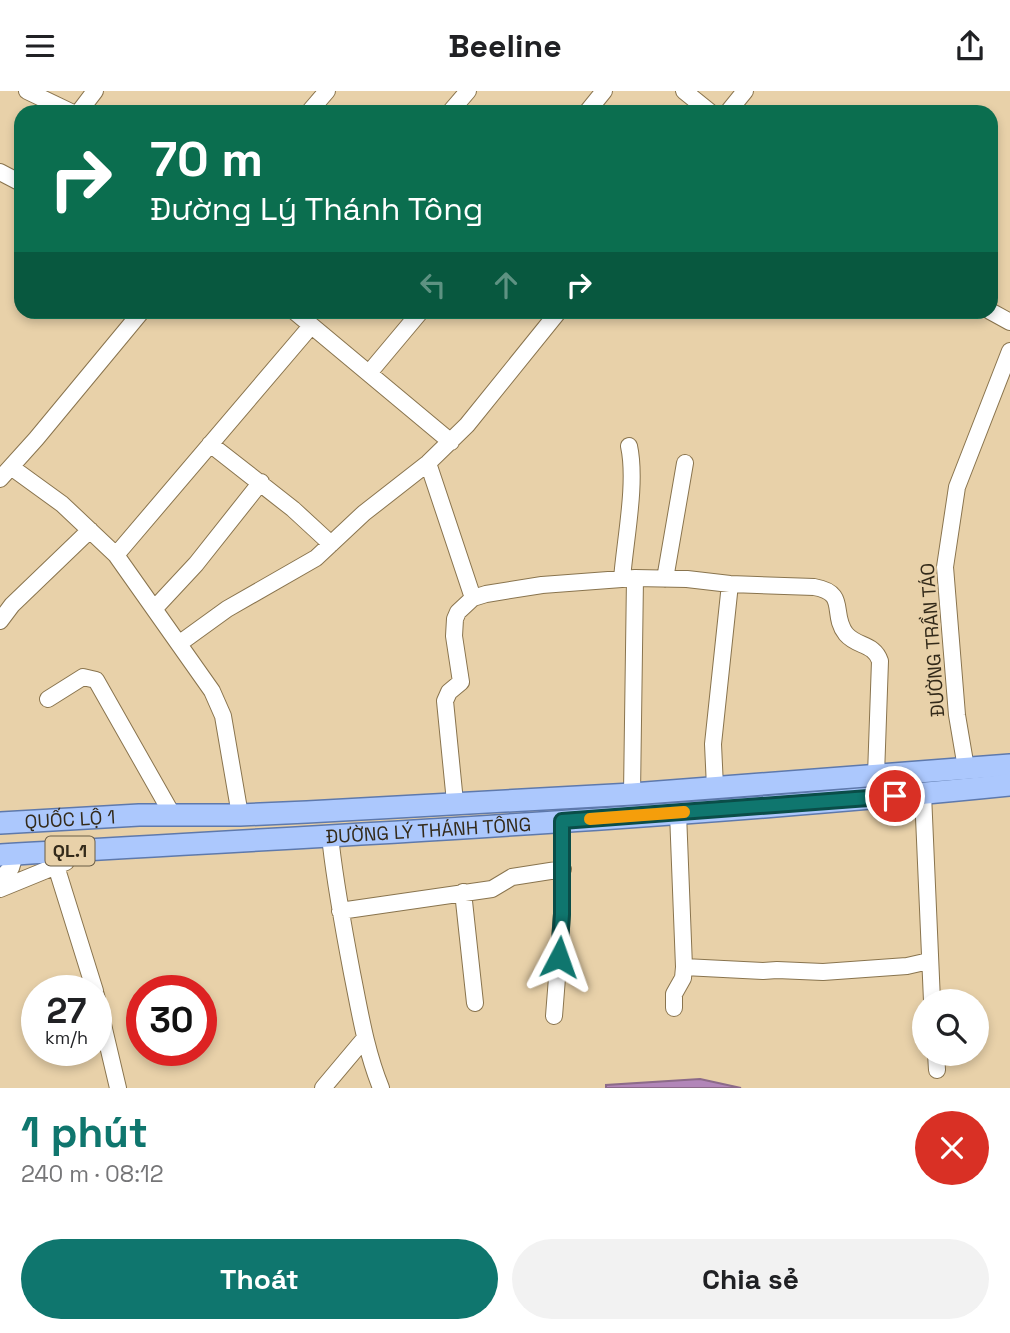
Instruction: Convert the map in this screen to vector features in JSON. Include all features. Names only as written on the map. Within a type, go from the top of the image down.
[{"type":"main road","name":"ĐƯỜNG LÝ THÁNH TÔNG","points":[[139,815],[240,815],[632,794],[1010,765]]},
{"type":"main road","points":[[919,771],[923,794]]},
{"type":"main road","name":"ĐƯỜNG LÝ THÁNH TÔNG","points":[[140,847],[678,813],[1010,785]]},
{"type":"main road","name":"QUỐC LỘ 1","points":[[0,823],[139,815]]},
{"type":"main road","name":"QUỐC LỘ 1","points":[[8,855],[140,847]]},
{"type":"street","points":[[27,91],[56,105]]},
{"type":"street","points":[[84,105],[95,91]]},
{"type":"street","points":[[315,105],[327,91]]},
{"type":"street","points":[[456,105],[468,91]]},
{"type":"street","points":[[593,105],[604,91]]},
{"type":"street","points":[[684,91],[701,105]]},
{"type":"street","points":[[734,105],[745,91]]},
{"type":"street","points":[[135,319],[6,473],[62,504],[116,555],[180,643],[212,691],[223,716],[240,815]]},
{"type":"street","points":[[303,319],[451,442]]},
{"type":"street","points":[[369,373],[414,319]]},
{"type":"street","points":[[180,643],[227,609],[316,558],[364,513],[428,463],[451,442],[552,319]]},
{"type":"street","points":[[116,555],[310,326]]},
{"type":"street","name":"ĐƯỜNG TRẦN TÁO","points":[[966,768],[957,715],[945,567],[957,487],[1010,351]]},
{"type":"street","points":[[210,445],[261,482],[331,544]]},
{"type":"street","points":[[629,446],[632,458],[628,579],[632,794]]},
{"type":"street","points":[[428,463],[473,598]]},
{"type":"street","points":[[665,579],[685,463]]},
{"type":"street","points":[[155,608],[196,564],[261,482]]},
{"type":"street","points":[[0,621],[12,605],[90,530]]},
{"type":"street","points":[[455,802],[445,701],[449,692],[461,682],[454,636],[458,612],[473,598],[542,585],[628,579],[687,579],[826,589],[836,599],[843,630],[849,638],[873,648],[880,661],[876,775]]},
{"type":"street","points":[[715,787],[713,744],[730,584]]},
{"type":"street","points":[[48,699],[83,677],[96,680],[172,814]]},
{"type":"street","points":[[923,794],[931,989]]},
{"type":"street","points":[[674,1008],[674,994],[683,978],[684,967],[678,813]]},
{"type":"street","points":[[554,1016],[562,914],[562,821]]},
{"type":"street","points":[[331,845],[340,911],[365,1038],[381,1088]]},
{"type":"street","points":[[0,889],[96,850]]},
{"type":"street","points":[[0,879],[11,868],[8,855]]},
{"type":"street","points":[[56,866],[90,975]]},
{"type":"street","points":[[340,911],[492,888],[512,877],[563,869]]},
{"type":"street","points":[[463,893],[475,1003]]},
{"type":"street","points":[[684,967],[823,972],[907,966],[929,961]]},
{"type":"street","points":[[323,1088],[365,1038]]},
{"type":"street","points":[[112,1062],[118,1088]]},
{"type":"shaded area","points":[[700,1079],[741,1088],[606,1088],[606,1085]]},
{"type":"slow traffic","points":[[590,819],[684,812]]},
{"type":"route","points":[[559,957],[562,821],[895,796]]}]
